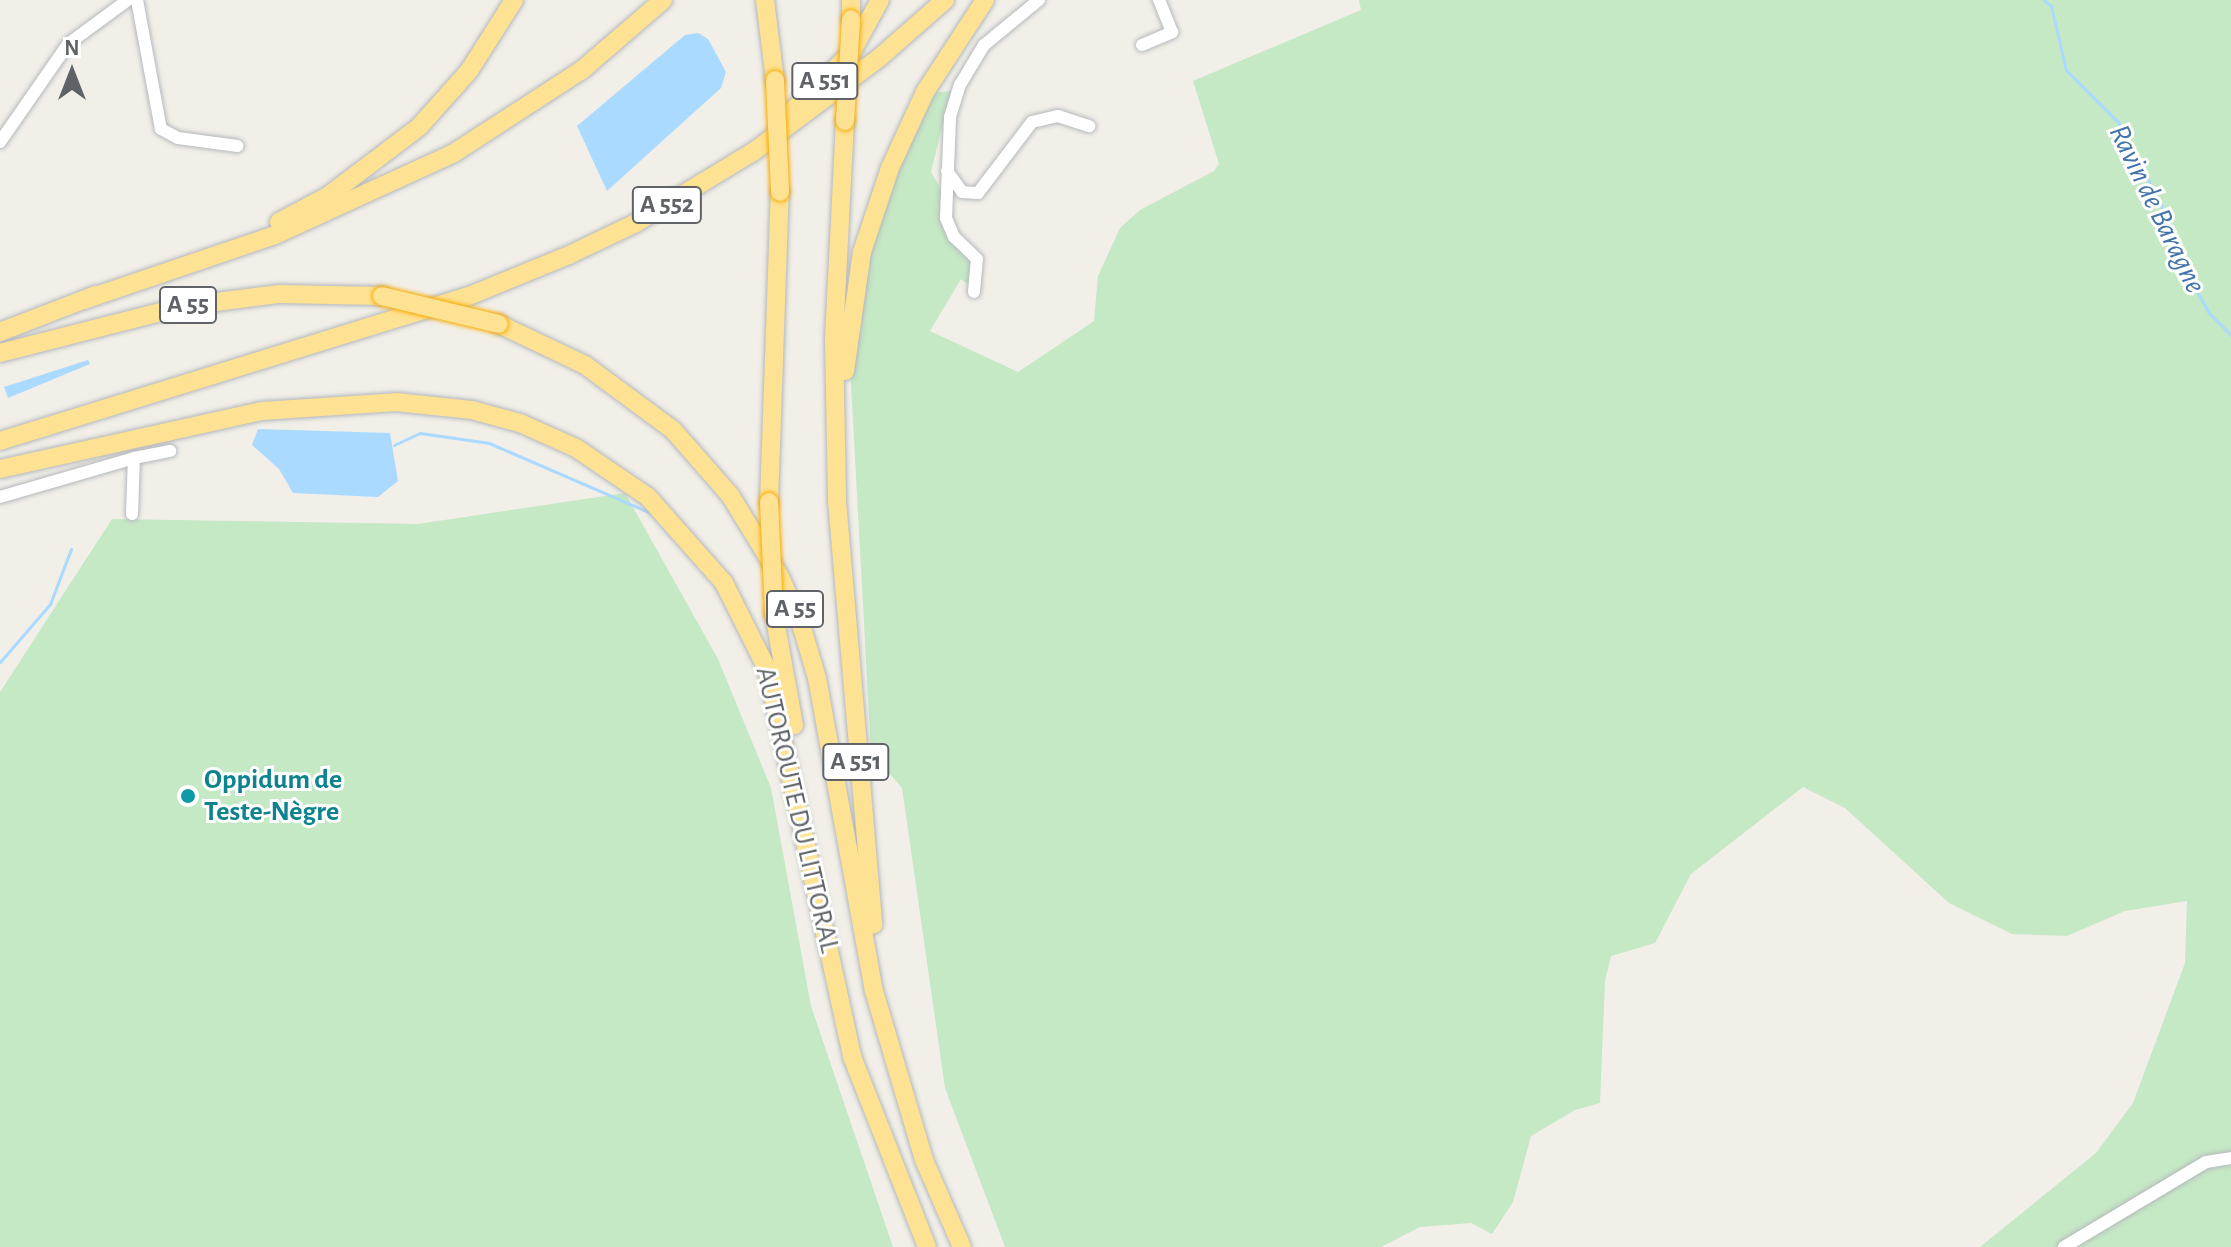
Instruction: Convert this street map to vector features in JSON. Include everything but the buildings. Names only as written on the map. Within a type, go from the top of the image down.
[{"type":"highway","points":[[0,332],[296,214],[369,168],[440,105],[495,34],[514,0]]},
{"type":"highway","points":[[84,300],[275,235],[454,153],[582,70],[663,0]]},
{"type":"highway","name":"A 551","points":[[765,0],[775,80],[780,192],[769,502],[774,614],[866,1085]]},
{"type":"highway","name":"A 551","points":[[851,0],[834,340],[837,501],[852,718],[884,1022]]},
{"type":"highway","name":"A 551","points":[[348,335],[585,241],[705,175],[789,114],[836,70],[865,32],[880,0]]},
{"type":"highway","name":"A 552","points":[[0,441],[492,288],[636,223],[799,120],[945,0]]},
{"type":"highway","points":[[837,501],[846,357],[862,252],[912,117],[958,36],[985,0]]},
{"type":"highway","name":"AUTOROUTE DU LITTORAL","points":[[0,353],[198,304],[279,294],[382,296],[499,324],[565,353],[646,406],[713,473],[761,540],[800,621],[817,678],[869,968],[924,1160],[962,1247]]},
{"type":"highway","name":"AUTOROUTE DU LITTORAL","points":[[0,469],[227,417],[315,404],[383,401],[472,410],[520,423],[576,448],[631,483],[665,513],[724,583],[767,669],[853,1059],[866,1085],[892,1166],[927,1247]]},
{"type":"street","points":[[0,142],[68,44],[128,0]]},
{"type":"street","points":[[137,0],[161,129],[178,138],[237,146]]},
{"type":"street","points":[[974,292],[977,259],[947,225],[950,117],[969,66],[1000,29],[1039,0]]},
{"type":"street","points":[[1142,45],[1172,32],[1159,0]]},
{"type":"street","points":[[947,171],[962,192],[978,193],[1032,122],[1058,116],[1089,126]]},
{"type":"street","points":[[0,497],[134,458],[170,451]]},
{"type":"street","points":[[132,514],[134,458]]},
{"type":"street","points":[[2064,1247],[2206,1162],[2231,1158]]},
{"type":"green space","points":[[1359,0],[2231,0],[2231,1247],[1980,1247],[2096,1153],[2133,1103],[2185,963],[2187,901],[2125,911],[2067,936],[2012,934],[1949,903],[1845,808],[1803,787],[1691,874],[1655,943],[1611,956],[1605,981],[1600,1103],[1575,1110],[1531,1136],[1513,1202],[1492,1234],[1471,1223],[1420,1227],[1381,1247],[1005,1247],[945,1088],[902,788],[871,752],[850,366],[871,251],[899,162],[930,93],[951,91],[931,172],[942,191],[943,218],[972,256],[970,286],[961,279],[930,331],[1018,372],[1094,321],[1098,276],[1120,228],[1140,210],[1214,171],[1219,164],[1193,81],[1361,10]]},
{"type":"green space","points":[[625,493],[718,659],[771,788],[811,1006],[893,1247],[0,1247],[0,692],[112,519],[418,524]]},
{"type":"water","points":[[698,33],[708,39],[726,72],[721,88],[607,191],[577,126],[685,35]]},
{"type":"water","points":[[88,360],[90,364],[8,398],[4,387]]},
{"type":"water","points":[[258,429],[390,433],[398,481],[378,497],[293,493],[279,469],[252,445]]},
{"type":"waterway","name":"Ravin de Baragne","points":[[2044,0],[2051,6],[2066,70],[2118,122],[2168,218],[2181,263],[2209,313],[2231,335]]},
{"type":"waterway","points":[[394,445],[420,433],[489,443],[653,514]]},
{"type":"waterway","points":[[0,662],[50,604],[71,549]]},
{"type":"place","name":"Oppidum de Teste-Nègre","points":[[188,796]]}]
